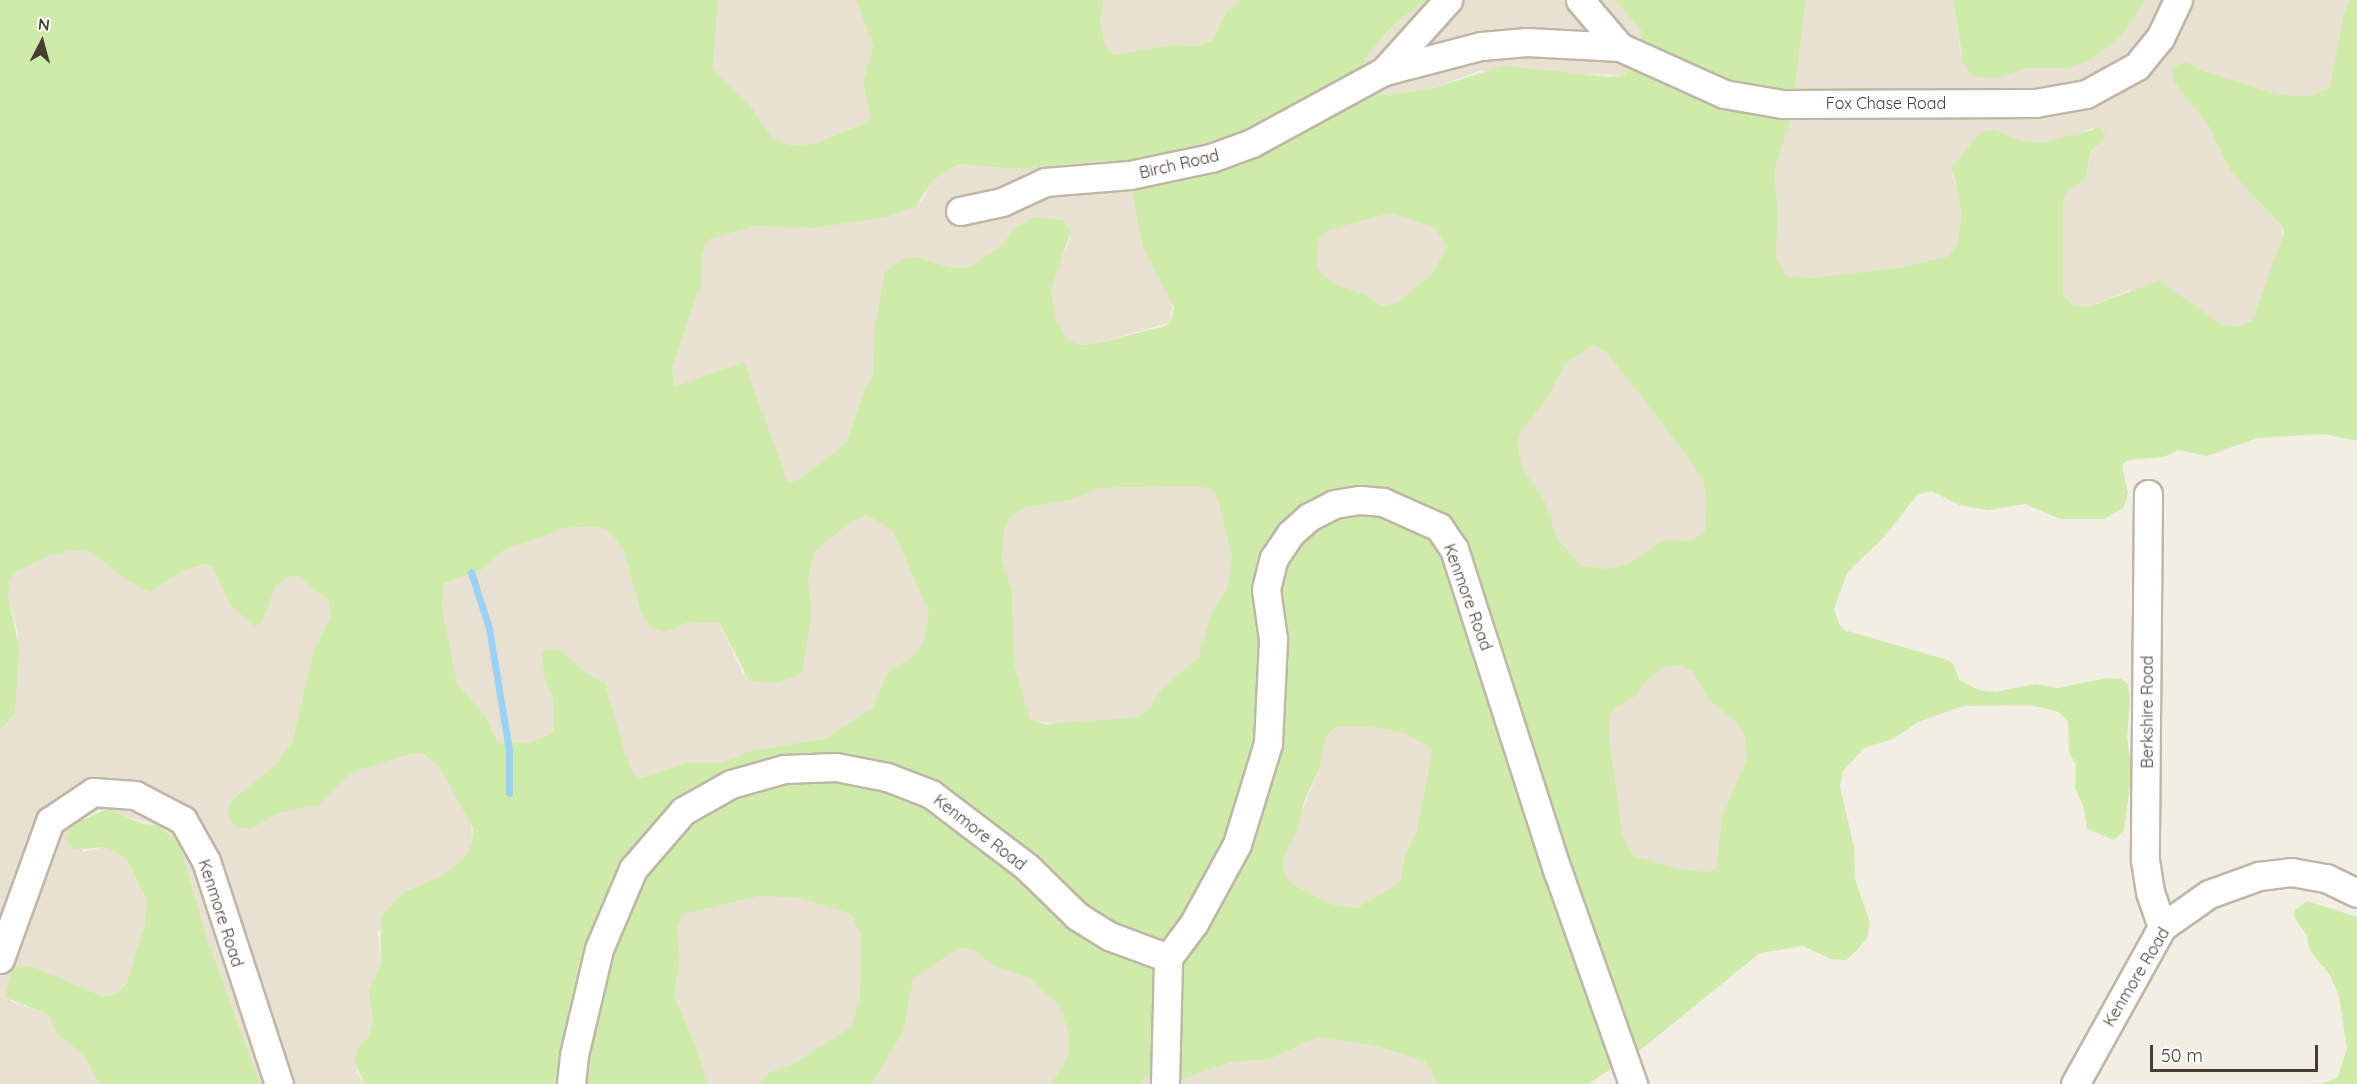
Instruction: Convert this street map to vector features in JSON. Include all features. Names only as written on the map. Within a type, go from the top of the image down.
[{"type":"street","name":"Birch Road","points":[[1384,71],[1448,0]]},
{"type":"street","name":"Fox Chase Road","points":[[1580,0],[1620,47],[1690,81],[1757,102],[2035,103],[2086,94],[2130,71],[2160,38],[2178,0]]},
{"type":"street","name":"Birch Road","points":[[960,212],[1002,202],[1045,182],[1130,176],[1211,158],[1300,118],[1384,71],[1481,46],[1527,42],[1620,47]]},
{"type":"street","name":"Berkshire Road","points":[[2148,494],[2145,860],[2150,892],[2162,927]]},
{"type":"street","name":"Kenmore Road","points":[[572,1084],[574,1055],[599,949],[633,869],[683,811],[731,784],[783,769],[836,767],[887,777],[930,794],[1027,867],[1077,916],[1109,936],[1168,958],[1194,923],[1237,844],[1268,743],[1273,650],[1266,589],[1274,558],[1290,534],[1309,517],[1334,504],[1360,500],[1383,502],[1439,527],[1454,549],[1558,872],[1633,1084]]},
{"type":"street","name":"Kenmore Road","points":[[0,959],[50,820],[93,792],[135,795],[183,820],[206,861],[279,1084]]},
{"type":"street","name":"Kenmore Road","points":[[2075,1084],[2162,927],[2209,894],[2259,876],[2291,872],[2326,878],[2357,893]]},
{"type":"street","points":[[1165,1084],[1168,958]]},
{"type":"shaded area","points":[[718,0],[856,0],[873,46],[863,83],[870,115],[867,122],[817,143],[794,146],[773,139],[713,69]]},
{"type":"shaded area","points":[[1104,0],[1242,0],[1227,11],[1213,40],[1198,46],[1169,45],[1115,55],[1105,45],[1100,22]]},
{"type":"shaded area","points":[[1426,0],[1615,0],[1643,33],[1625,75],[1479,71],[1433,88],[1387,95],[1373,92],[1363,72],[1366,57],[1391,27]]},
{"type":"shaded area","points":[[1806,0],[1953,0],[1961,55],[1996,78],[2028,68],[2067,68],[2121,36],[2145,0],[2350,0],[2330,88],[2310,96],[2281,95],[2201,70],[2187,62],[2173,81],[2208,125],[2231,172],[2282,226],[2282,242],[2252,322],[2236,327],[2221,324],[2197,308],[2129,290],[2088,307],[2074,306],[2063,296],[2063,201],[2066,193],[2085,179],[2092,151],[2104,141],[2092,128],[2065,140],[2043,143],[2021,142],[1995,130],[1952,176],[1961,197],[1962,212],[1957,244],[1949,256],[1904,267],[1811,278],[1786,276],[1776,257],[1778,211],[1774,171],[1791,119]]},
{"type":"shaded area","points":[[1100,161],[1115,162],[1128,171],[1172,298],[1171,322],[1095,344],[1078,345],[1065,338],[1056,318],[1051,289],[1053,274],[1071,239],[1062,220],[1034,217],[1014,229],[1000,247],[968,267],[952,268],[917,257],[874,332],[873,377],[864,390],[847,442],[801,478],[736,503],[677,397],[672,368],[701,284],[702,253],[708,240],[753,226],[816,228],[886,217],[922,201],[932,181],[958,164],[1017,169]]},
{"type":"shaded area","points":[[1390,213],[1434,227],[1447,247],[1432,274],[1396,303],[1382,306],[1363,293],[1335,284],[1317,269],[1318,239],[1329,230]]},
{"type":"shaded area","points":[[1594,345],[1607,353],[1665,427],[1702,478],[1706,493],[1705,532],[1692,540],[1661,541],[1630,563],[1608,569],[1581,565],[1557,538],[1545,501],[1523,469],[1517,444],[1522,430],[1548,398],[1565,364]]},
{"type":"shaded area","points":[[1196,486],[1211,489],[1218,499],[1232,559],[1227,588],[1211,614],[1198,658],[1163,687],[1146,712],[1133,718],[1073,724],[1030,721],[1014,665],[1012,590],[1002,561],[1004,530],[1011,517],[1024,508],[1070,500],[1100,488]]},
{"type":"shaded area","points":[[867,515],[893,531],[929,612],[923,643],[914,655],[888,672],[873,709],[826,738],[751,751],[722,763],[685,763],[641,778],[634,775],[628,762],[605,683],[586,673],[562,651],[548,648],[546,682],[553,698],[554,728],[549,735],[528,743],[498,743],[485,715],[457,684],[442,606],[444,583],[481,570],[504,550],[565,528],[597,526],[611,533],[624,551],[641,613],[665,632],[686,623],[719,622],[743,674],[812,613],[808,581],[814,552],[852,521]]},
{"type":"shaded area","points":[[75,550],[91,552],[129,582],[150,592],[183,571],[206,564],[213,568],[231,606],[262,622],[276,586],[289,577],[297,575],[328,600],[331,615],[314,650],[292,742],[276,764],[231,801],[252,829],[278,813],[319,805],[352,772],[414,753],[422,754],[441,769],[471,820],[472,843],[465,857],[441,876],[404,892],[378,932],[381,963],[369,991],[373,1022],[368,1037],[357,1048],[356,1072],[365,1084],[260,1084],[208,941],[180,845],[158,825],[99,810],[73,824],[83,852],[105,847],[126,858],[147,902],[145,924],[127,983],[117,994],[102,996],[34,967],[13,967],[11,1001],[48,1015],[59,1036],[84,1055],[99,1084],[0,1084],[0,730],[15,714],[18,633],[8,596],[10,579],[14,573],[50,555]]},
{"type":"shaded area","points":[[1680,665],[1693,672],[1709,700],[1736,722],[1745,735],[1747,758],[1722,817],[1716,868],[1709,872],[1676,869],[1634,856],[1623,836],[1609,737],[1610,715],[1615,709],[1636,696],[1650,676],[1664,667]]},
{"type":"shaded area","points":[[1337,726],[1376,727],[1406,734],[1428,745],[1432,752],[1416,834],[1405,855],[1401,877],[1390,889],[1356,908],[1334,905],[1294,885],[1284,874],[1283,859],[1320,767],[1326,737]]},
{"type":"shaded area","points":[[760,896],[800,898],[851,914],[861,936],[860,998],[851,1027],[792,1065],[770,1072],[759,1084],[707,1084],[696,1046],[674,996],[680,959],[677,928],[683,914]]},
{"type":"shaded area","points":[[959,948],[974,950],[992,965],[1029,978],[1060,1006],[1069,1035],[1068,1057],[1051,1084],[872,1084],[903,1032],[913,979]]},
{"type":"shaded area","points":[[1318,1037],[1372,1045],[1425,1061],[1438,1084],[1139,1084],[1145,1078],[1183,1079],[1232,1062],[1270,1059]]},
{"type":"green space","points":[[0,0],[718,0],[713,69],[751,107],[773,139],[794,146],[817,143],[867,122],[870,115],[863,83],[873,46],[856,0],[1104,0],[1100,22],[1105,45],[1115,55],[1169,45],[1198,46],[1213,40],[1227,11],[1242,0],[1426,0],[1391,27],[1366,57],[1363,72],[1373,92],[1387,95],[1433,88],[1504,66],[1610,77],[1625,75],[1643,33],[1615,0],[1806,0],[1791,119],[1774,171],[1778,211],[1776,257],[1786,276],[1811,278],[1904,267],[1949,256],[1957,244],[1962,212],[1952,168],[1980,133],[1995,130],[2021,141],[2043,143],[2100,128],[2105,133],[2104,141],[2091,151],[2085,179],[2066,193],[2063,201],[2063,296],[2074,306],[2088,307],[2159,281],[2221,324],[2236,327],[2252,321],[2284,234],[2282,226],[2231,172],[2208,125],[2173,81],[2173,67],[2187,62],[2201,70],[2281,95],[2310,96],[2330,88],[2344,13],[2350,0],[2357,0],[2357,441],[2324,434],[2257,438],[2207,456],[2178,450],[2164,457],[2127,460],[2122,466],[2128,493],[2124,508],[2104,519],[2060,519],[2025,504],[1988,510],[1959,505],[1932,491],[1918,494],[1884,537],[1847,573],[1834,609],[1839,624],[1844,630],[1948,660],[1954,665],[1959,680],[1979,690],[1996,692],[2035,684],[2058,688],[2106,678],[2122,679],[2128,685],[2130,700],[2127,738],[2132,770],[2124,831],[2114,840],[2087,829],[2084,808],[2075,788],[2076,765],[2069,752],[2068,722],[2059,712],[2030,705],[1963,706],[1918,722],[1893,739],[1864,748],[1843,771],[1840,786],[1854,847],[1855,879],[1870,923],[1867,938],[1857,950],[1846,960],[1831,959],[1803,946],[1760,953],[1644,1047],[1588,1084],[1438,1084],[1425,1061],[1372,1045],[1318,1037],[1270,1059],[1232,1062],[1183,1079],[1145,1078],[1139,1084],[1051,1084],[1068,1057],[1069,1035],[1060,1006],[1029,978],[992,965],[974,950],[959,948],[913,979],[903,1032],[872,1084],[759,1084],[770,1072],[792,1065],[851,1027],[860,998],[861,936],[851,914],[800,898],[760,896],[683,914],[677,928],[680,959],[674,996],[696,1046],[707,1084],[365,1084],[355,1064],[357,1048],[368,1037],[373,1022],[369,991],[381,963],[381,917],[404,892],[441,876],[465,857],[472,843],[473,828],[441,769],[423,754],[414,753],[352,772],[319,805],[278,813],[252,829],[237,828],[227,815],[231,801],[276,764],[292,742],[314,650],[331,615],[328,600],[297,575],[289,577],[276,586],[262,622],[255,626],[231,606],[213,568],[206,564],[183,571],[150,592],[129,582],[91,552],[75,550],[50,555],[14,573],[10,579],[8,596],[19,647],[15,714],[0,730]],"holes":[[[1100,161],[1116,162],[1128,171],[1143,247],[1174,307],[1171,322],[1165,326],[1095,344],[1078,345],[1066,338],[1056,318],[1051,289],[1071,231],[1062,220],[1034,217],[1014,229],[1000,247],[968,267],[952,268],[917,257],[903,259],[885,272],[874,332],[873,377],[864,390],[847,442],[801,478],[788,483],[744,362],[675,387],[672,368],[701,284],[702,253],[708,240],[753,226],[816,228],[886,217],[916,206],[932,181],[958,164],[1017,169]],[[1390,213],[1434,227],[1447,247],[1432,274],[1396,303],[1382,306],[1363,293],[1335,284],[1317,269],[1318,239],[1329,230]],[[1594,345],[1607,353],[1702,478],[1706,493],[1705,532],[1692,540],[1661,541],[1630,563],[1608,569],[1581,565],[1557,538],[1545,501],[1523,469],[1517,444],[1522,430],[1548,398],[1565,364]],[[1195,486],[1211,489],[1218,499],[1232,559],[1227,588],[1211,614],[1198,658],[1163,687],[1146,712],[1133,718],[1045,724],[1030,720],[1014,665],[1012,590],[1002,561],[1004,530],[1011,517],[1024,508],[1070,500],[1100,488]],[[867,515],[893,531],[929,612],[923,643],[914,655],[888,672],[873,708],[826,738],[750,751],[722,763],[685,763],[641,778],[634,775],[628,762],[605,683],[586,673],[562,651],[548,648],[541,652],[546,682],[553,698],[554,729],[549,735],[528,743],[498,743],[485,715],[457,684],[442,606],[444,583],[481,570],[504,550],[565,528],[597,526],[611,533],[624,551],[641,613],[649,626],[665,632],[686,623],[719,622],[749,680],[772,683],[796,677],[802,672],[812,613],[808,581],[814,552],[852,521]],[[1680,665],[1693,672],[1709,700],[1736,722],[1745,735],[1747,758],[1722,817],[1716,868],[1709,872],[1677,869],[1634,856],[1623,836],[1609,737],[1610,715],[1615,709],[1636,696],[1650,677],[1664,667]],[[1337,726],[1376,727],[1406,734],[1427,745],[1432,752],[1416,834],[1405,855],[1401,878],[1390,889],[1356,908],[1334,905],[1294,885],[1284,874],[1283,859],[1297,831],[1304,802],[1320,767],[1326,737]]]},
{"type":"green space","points":[[1953,0],[2145,0],[2121,36],[2089,61],[2067,68],[2028,68],[1996,78],[1973,76],[1963,63]]},
{"type":"green space","points":[[107,809],[143,824],[158,825],[180,845],[208,941],[260,1084],[99,1084],[84,1055],[59,1036],[48,1015],[5,997],[13,967],[20,966],[34,967],[102,996],[117,994],[127,983],[145,924],[147,901],[126,858],[105,847],[74,850],[65,838],[73,824]]},
{"type":"green space","points":[[2307,901],[2357,917],[2357,1084],[2308,1084],[2324,1083],[2338,1077],[2347,1048],[2339,996],[2330,975],[2310,951],[2307,936],[2295,918],[2295,910]]},
{"type":"waterway","points":[[471,572],[489,628],[509,750],[509,793]]}]
